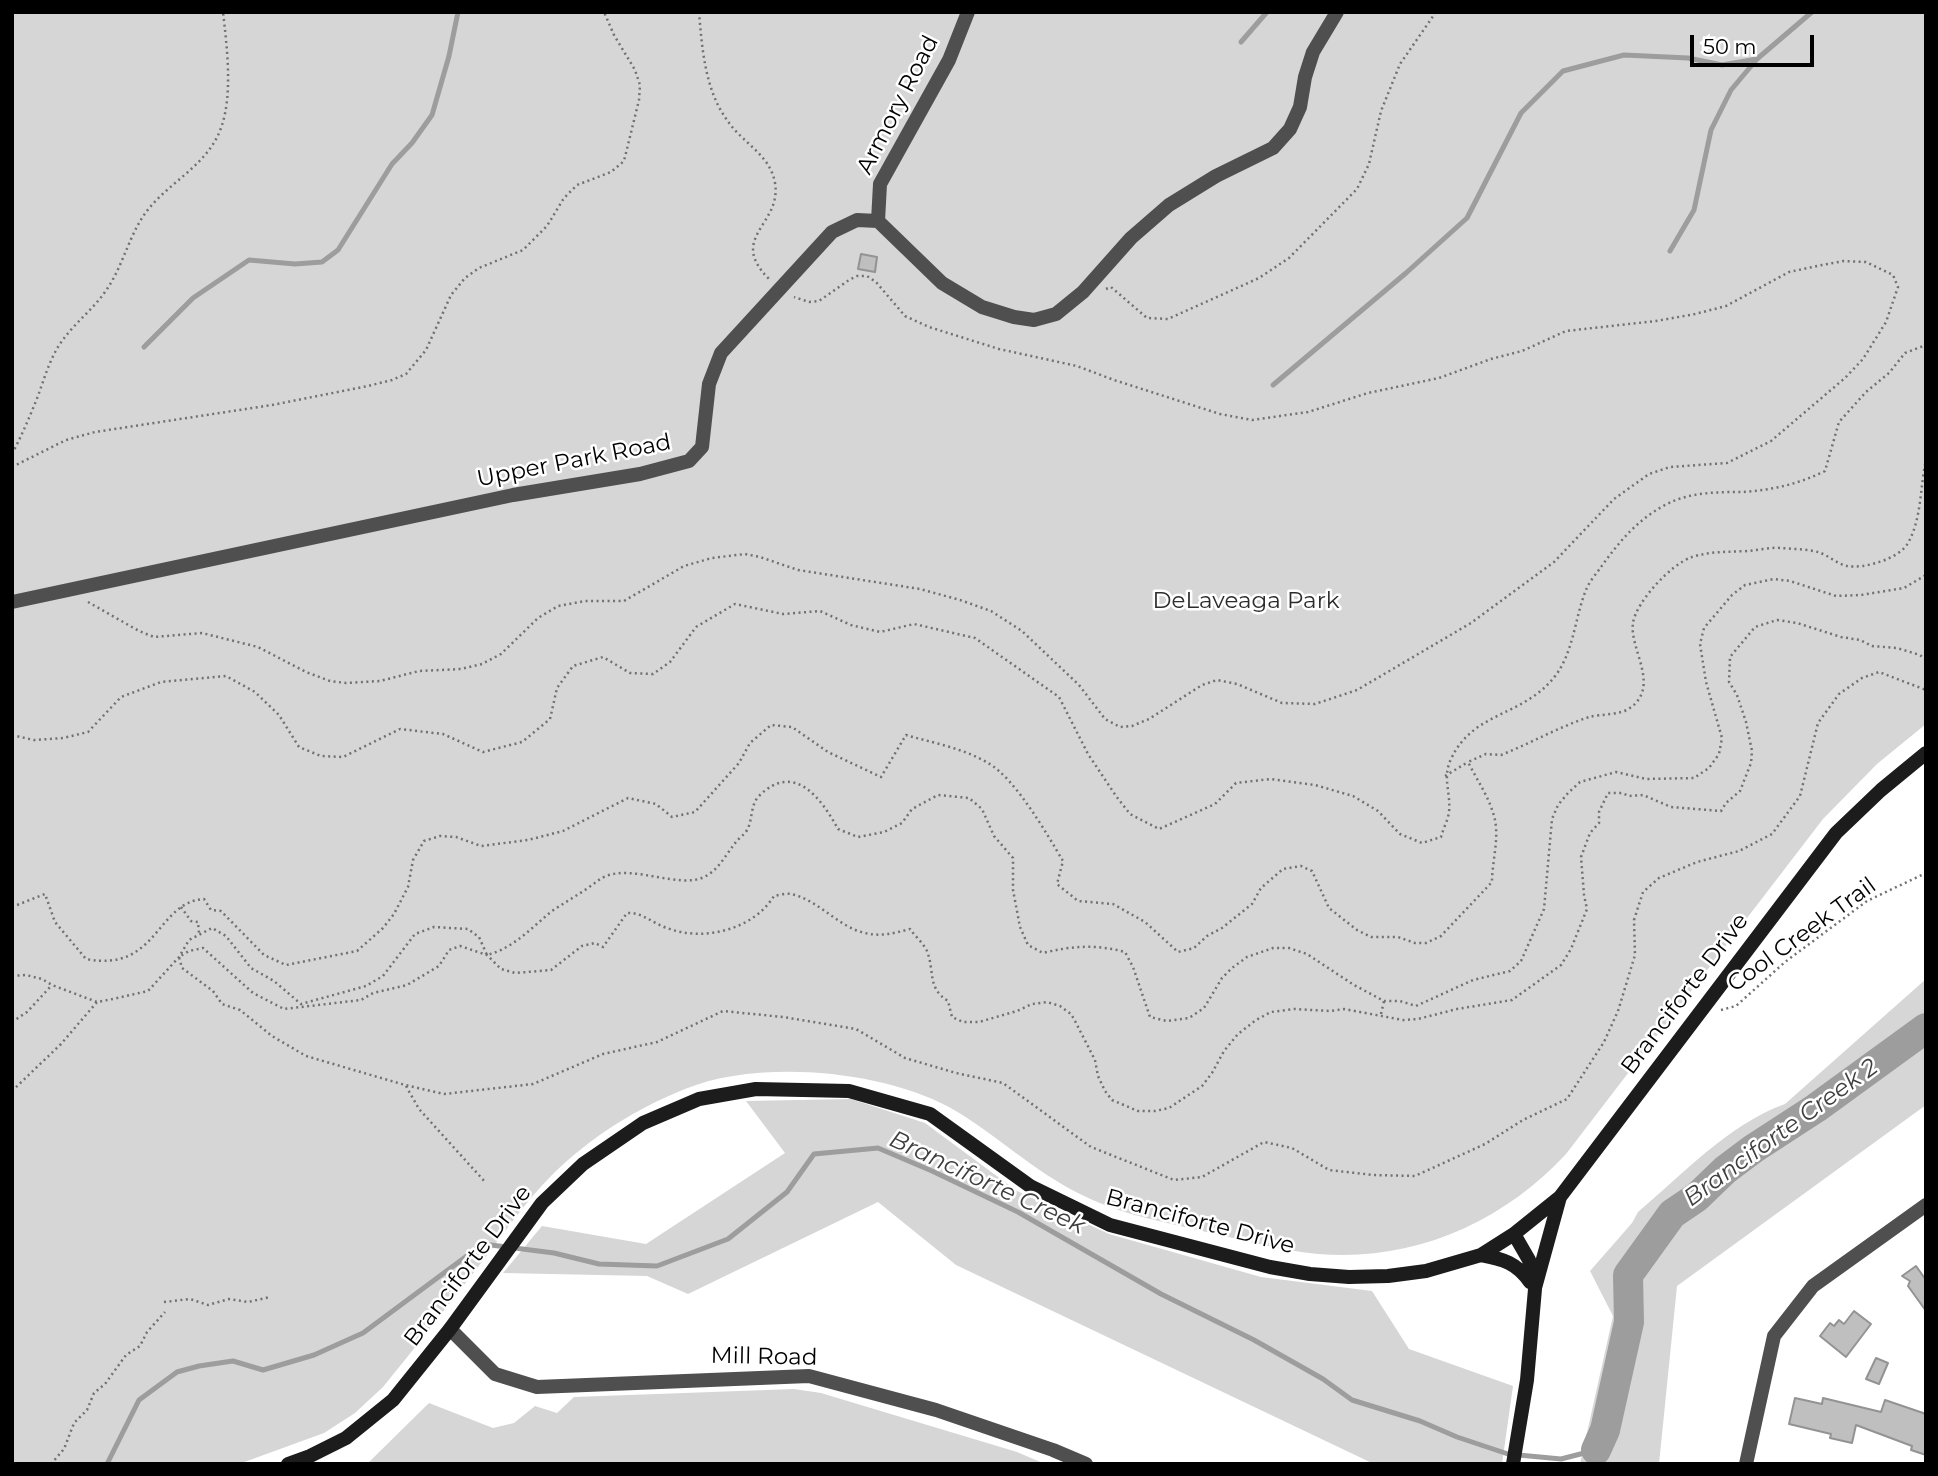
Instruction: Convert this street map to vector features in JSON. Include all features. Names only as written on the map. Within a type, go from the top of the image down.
[{"type":"street","name":"Armory Road","points":[[878,221],[880,184],[949,60],[968,12]]},
{"type":"street","points":[[878,221],[942,283],[982,307],[1034,320],[1056,314],[1083,292],[1130,238],[1169,205],[1216,176],[1273,148],[1290,130],[1300,107],[1313,52],[1337,12]]},
{"type":"street","name":"Upper Park Road","points":[[12,602],[513,495],[640,474],[689,461],[702,447],[709,384],[721,353],[832,232],[857,220],[878,221]]},
{"type":"street","name":"Branciforte Drive","points":[[288,1464],[346,1438],[393,1400],[450,1329],[542,1203],[583,1164],[643,1123],[699,1099],[756,1089],[849,1091],[930,1114],[1030,1186],[1110,1225],[1270,1267],[1349,1277],[1388,1276],[1426,1271],[1480,1255],[1514,1234],[1560,1197],[1836,833],[1881,790],[1926,753]]},
{"type":"street","points":[[1513,1464],[1527,1380],[1535,1289],[1560,1197]]},
{"type":"street","points":[[1745,1464],[1774,1336],[1813,1286],[1926,1205]]},
{"type":"street","points":[[1514,1234],[1529,1260],[1535,1289]]},
{"type":"street","points":[[1480,1255],[1504,1259],[1521,1269],[1535,1289]]},
{"type":"street","name":"Mill Road","points":[[450,1329],[495,1374],[537,1387],[809,1376],[936,1410],[1086,1464]]},
{"type":"path","points":[[12,454],[62,340],[109,286],[147,211],[204,156],[217,136],[223,120],[226,92],[227,52],[223,12]]},
{"type":"path","points":[[12,467],[66,440],[95,432],[259,407],[368,386],[406,374],[426,350],[451,295],[465,278],[479,268],[523,250],[547,226],[564,198],[577,185],[611,172],[624,161],[639,100],[640,85],[635,70],[604,12]]},
{"type":"path","points":[[83,601],[149,636],[158,638],[202,633],[258,647],[306,672],[330,681],[380,681],[419,671],[468,668],[482,664],[501,654],[538,618],[558,606],[585,601],[624,601],[684,566],[712,558],[745,554],[798,570],[920,589],[991,611],[1022,631],[1079,685],[1105,719],[1120,727],[1132,726],[1149,719],[1202,685],[1217,680],[1237,684],[1282,703],[1315,704],[1357,690],[1480,617],[1554,562],[1614,499],[1649,474],[1660,469],[1727,463],[1771,441],[1863,359],[1886,321],[1898,287],[1892,275],[1866,262],[1844,261],[1789,272],[1726,306],[1656,321],[1566,331],[1522,351],[1439,378],[1368,393],[1308,412],[1252,420],[1220,414],[1077,366],[999,349],[929,327],[905,316],[876,282],[867,276],[857,276],[825,298],[814,302],[800,300],[780,289],[761,271],[752,253],[754,240],[775,199],[771,169],[762,156],[734,130],[719,109],[706,68],[699,12]]},
{"type":"path","points":[[1083,292],[1092,294],[1111,287],[1147,318],[1168,319],[1259,278],[1289,258],[1357,189],[1369,164],[1381,111],[1400,64],[1436,12]]},
{"type":"path","points":[[12,735],[34,740],[63,738],[88,732],[121,696],[161,682],[226,676],[255,692],[279,715],[299,747],[321,756],[342,757],[400,729],[443,734],[483,752],[522,742],[550,719],[557,688],[573,666],[603,657],[630,673],[653,674],[670,662],[696,627],[735,604],[783,614],[820,611],[851,625],[880,632],[914,624],[975,638],[1059,697],[1088,754],[1116,796],[1130,814],[1158,829],[1215,804],[1236,783],[1271,779],[1315,785],[1353,796],[1378,811],[1400,834],[1422,843],[1441,837],[1449,812],[1445,776],[1450,760],[1463,738],[1478,724],[1522,706],[1557,674],[1566,656],[1587,588],[1619,543],[1638,523],[1668,503],[1687,497],[1720,491],[1744,492],[1799,484],[1825,471],[1839,422],[1866,392],[1889,373],[1905,353],[1926,345]]},
{"type":"path","points":[[1445,776],[1486,754],[1501,755],[1592,716],[1630,708],[1643,692],[1643,664],[1635,642],[1633,623],[1641,603],[1671,570],[1691,557],[1705,556],[1717,551],[1777,547],[1818,552],[1847,566],[1880,564],[1908,545],[1916,522],[1926,460]]},
{"type":"path","points":[[179,957],[189,951],[203,948],[253,993],[284,1009],[361,1000],[373,992],[407,985],[439,966],[449,950],[460,946],[487,955],[501,951],[603,877],[618,873],[678,878],[693,882],[708,876],[723,862],[748,829],[750,813],[758,796],[782,780],[798,782],[828,811],[838,829],[858,837],[884,832],[902,823],[912,809],[938,795],[969,798],[982,809],[994,836],[1013,858],[1015,908],[1028,945],[1043,953],[1083,946],[1107,947],[1125,952],[1150,1017],[1167,1021],[1189,1018],[1204,1008],[1222,978],[1232,968],[1247,957],[1273,948],[1290,948],[1307,954],[1384,1001],[1400,1001],[1416,1006],[1473,980],[1510,971],[1521,961],[1544,909],[1552,819],[1558,805],[1580,782],[1616,772],[1646,779],[1694,778],[1709,768],[1719,754],[1722,738],[1706,682],[1700,644],[1704,628],[1732,595],[1745,585],[1774,579],[1790,581],[1836,596],[1861,595],[1904,588],[1926,575]]},
{"type":"path","points":[[12,976],[26,975],[42,979],[97,1002],[148,991],[179,957],[189,940],[212,928],[226,936],[251,968],[274,981],[302,1004],[366,986],[383,976],[415,934],[434,927],[468,929],[479,937],[487,955],[501,969],[515,973],[551,970],[582,946],[595,943],[603,947],[627,913],[637,912],[670,930],[704,935],[750,922],[765,910],[774,896],[790,893],[823,908],[864,933],[888,935],[910,929],[926,948],[933,970],[932,985],[938,995],[947,1001],[952,1017],[963,1022],[979,1022],[1032,1004],[1047,1002],[1060,1006],[1071,1014],[1075,1021],[1095,1060],[1105,1091],[1112,1100],[1138,1111],[1170,1108],[1202,1086],[1238,1034],[1271,1012],[1344,1009],[1403,1020],[1419,1020],[1457,1009],[1513,1000],[1561,965],[1571,949],[1587,909],[1581,857],[1590,833],[1599,823],[1599,812],[1608,793],[1643,795],[1671,807],[1720,811],[1740,791],[1751,763],[1752,751],[1737,695],[1729,682],[1730,657],[1755,627],[1777,620],[1797,623],[1860,640],[1872,646],[1897,648],[1920,655],[1926,660]]},
{"type":"path","points":[[179,957],[182,968],[213,991],[222,1003],[240,1010],[272,1036],[306,1056],[444,1094],[533,1084],[603,1054],[657,1042],[723,1011],[735,1012],[856,1029],[905,1058],[1003,1083],[1091,1147],[1174,1180],[1202,1177],[1264,1142],[1293,1148],[1329,1170],[1373,1175],[1415,1175],[1485,1144],[1567,1099],[1604,1042],[1618,1011],[1636,955],[1634,920],[1643,892],[1660,877],[1697,862],[1738,851],[1772,834],[1800,796],[1818,723],[1839,694],[1862,678],[1879,672],[1926,690]]},
{"type":"path","points":[[12,907],[45,894],[61,931],[86,959],[103,963],[128,958],[154,937],[181,906],[192,900],[204,899],[211,910],[221,911],[232,920],[264,955],[286,965],[357,951],[383,928],[394,914],[408,887],[413,860],[424,841],[440,836],[456,837],[481,846],[528,840],[563,831],[628,798],[656,804],[672,817],[695,812],[739,763],[750,743],[771,725],[792,727],[828,752],[881,777],[906,735],[962,751],[987,762],[997,768],[1027,803],[1063,861],[1056,884],[1078,901],[1113,904],[1145,922],[1178,952],[1194,948],[1207,936],[1222,928],[1252,904],[1261,888],[1283,869],[1301,866],[1312,871],[1329,908],[1357,930],[1371,937],[1398,937],[1415,943],[1426,943],[1441,936],[1492,882],[1495,818],[1468,762]]},
{"type":"path","name":"Cool Creek Trail","points":[[1695,1017],[1736,1006],[1785,962],[1867,901],[1926,873]]},
{"type":"path","points":[[181,906],[191,921],[198,922],[199,934]]},
{"type":"path","points":[[12,1022],[27,1012],[52,985]]},
{"type":"path","points":[[1381,1016],[1384,1001]]},
{"type":"path","points":[[12,1091],[61,1044],[97,1002]]},
{"type":"path","points":[[405,1085],[419,1109],[486,1182]]},
{"type":"path","points":[[164,1302],[190,1299],[208,1305],[229,1299],[248,1302],[270,1297]]},
{"type":"path","points":[[51,1464],[64,1449],[74,1423],[87,1410],[94,1393],[105,1384],[126,1355],[140,1346],[147,1332],[165,1312]]},
{"type":"green space","name":"DeLaveaga Park","points":[[12,12],[1926,12],[1926,724],[1877,764],[1823,819],[1566,1154],[1514,1200],[1454,1233],[1421,1244],[1353,1255],[1305,1253],[1215,1234],[1131,1214],[1082,1195],[1047,1175],[966,1117],[921,1094],[854,1077],[818,1073],[747,1074],[685,1089],[649,1105],[614,1125],[566,1161],[523,1208],[383,1387],[355,1413],[324,1433],[239,1464],[12,1464]]},
{"type":"green space","points":[[1926,979],[1926,1105],[1677,1286],[1659,1464],[1580,1464],[1613,1316],[1590,1271],[1632,1223],[1638,1212],[1690,1166],[1745,1124],[1785,1104]]},
{"type":"green space","points":[[851,1099],[925,1123],[1017,1191],[1109,1234],[1261,1277],[1372,1291],[1409,1349],[1513,1386],[1502,1464],[1374,1464],[956,1265],[878,1202],[688,1294],[647,1276],[503,1273],[542,1226],[646,1244],[785,1153],[746,1101]]},
{"type":"green space","points":[[794,1389],[821,1393],[1017,1452],[1045,1464],[367,1464],[429,1403],[493,1428],[514,1423],[535,1406],[557,1413],[574,1397]]},
{"type":"building","points":[[861,254],[877,257],[875,272],[858,269]]},
{"type":"building","points":[[1916,1266],[1926,1280],[1926,1311],[1908,1286],[1910,1281],[1902,1276]]},
{"type":"building","points":[[1854,1311],[1871,1324],[1846,1357],[1820,1336],[1830,1323],[1834,1326],[1839,1320],[1844,1324]]},
{"type":"building","points":[[1876,1358],[1888,1363],[1879,1384],[1866,1379]]},
{"type":"building","points":[[1795,1398],[1822,1404],[1823,1398],[1881,1412],[1885,1400],[1926,1414],[1926,1455],[1911,1450],[1912,1446],[1856,1425],[1852,1443],[1830,1438],[1831,1434],[1789,1424]]},
{"type":"waterway","points":[[144,347],[193,298],[249,260],[295,264],[322,262],[338,250],[392,164],[412,143],[432,115],[458,12]]},
{"type":"waterway","points":[[1241,42],[1267,12]]},
{"type":"waterway","points":[[1670,251],[1694,210],[1711,130],[1731,90],[1757,59],[1812,12]]},
{"type":"waterway","points":[[1273,385],[1467,218],[1521,113],[1563,71],[1624,55],[1688,58],[1722,65],[1757,59]]},
{"type":"waterway","name":"Branciforte Creek 2","points":[[1596,1450],[1605,1430],[1629,1322],[1628,1275],[1672,1214],[1697,1197],[1725,1170],[1753,1149],[1816,1108],[1926,1028]]},
{"type":"waterway","name":"Branciforte Creek","points":[[107,1464],[139,1400],[177,1372],[233,1361],[263,1370],[314,1355],[363,1333],[483,1244],[554,1253],[599,1264],[657,1266],[728,1239],[787,1192],[814,1154],[878,1148],[1018,1212],[1161,1294],[1254,1340],[1323,1379],[1352,1400],[1420,1421],[1508,1454],[1561,1459],[1596,1450],[1594,1464]]}]
